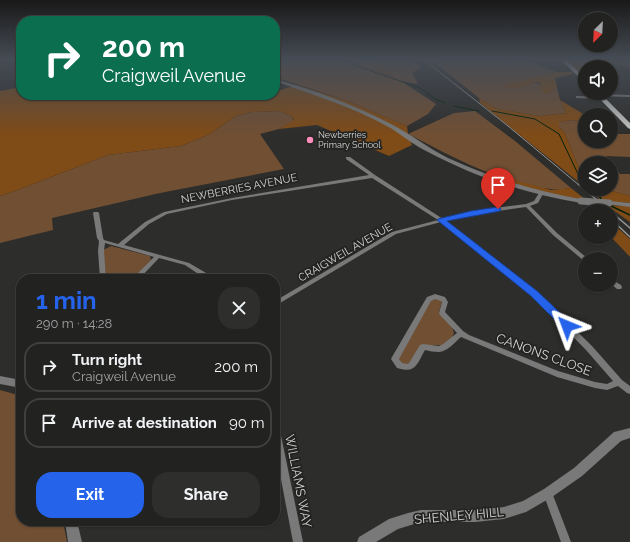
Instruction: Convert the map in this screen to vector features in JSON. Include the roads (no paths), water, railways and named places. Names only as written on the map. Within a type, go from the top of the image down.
[{"type":"main road","points":[[604,100],[630,127]]},
{"type":"street","points":[[288,84],[328,98],[373,117],[399,130],[427,150],[482,175],[541,194],[581,201],[630,205]]},
{"type":"street","points":[[618,96],[630,96]]},
{"type":"street","points":[[348,158],[441,220],[546,304],[630,391]]},
{"type":"street","name":"NEWBERRIES AVENUE","points":[[119,246],[136,231],[166,213],[232,199],[373,176]]},
{"type":"street","points":[[541,194],[540,199],[527,205],[556,234],[578,253]]},
{"type":"street","name":"CRAIGWEIL AVENUE","points":[[280,301],[394,233],[471,213],[527,205]]},
{"type":"street","points":[[96,213],[100,238],[102,241],[103,274]]},
{"type":"street","points":[[102,241],[193,266],[204,274]]},
{"type":"street","points":[[140,274],[158,256]]},
{"type":"street","name":"CANONS CLOSE","points":[[461,333],[446,346],[440,349],[423,348],[412,365],[409,367],[400,366],[395,359],[432,296],[443,299],[445,302],[442,313],[461,333],[557,374],[602,386],[611,386],[620,382]]},
{"type":"street","points":[[0,380],[16,383]]},
{"type":"street","name":"SHENLEY HILL","points":[[364,542],[394,524],[421,516],[475,516],[504,513],[526,506],[578,472],[618,436],[630,433]]},
{"type":"street","name":"WILLIAMS WAY","points":[[280,451],[298,542]]},
{"type":"street","points":[[548,493],[566,542]]},
{"type":"street","points":[[72,526],[75,542]]},
{"type":"waterway","points":[[409,84],[420,88],[435,99],[445,103]]},
{"type":"waterway","points":[[454,106],[479,111]]},
{"type":"waterway","points":[[492,111],[535,119],[559,134],[578,174]]},
{"type":"waterway","points":[[618,209],[630,215]]},
{"type":"railway","points":[[455,84],[578,184]]},
{"type":"railway","points":[[592,196],[602,204]]},
{"type":"railway","points":[[618,218],[630,228]]},
{"type":"railway","points":[[618,226],[630,237]]},
{"type":"place","name":"Newberries Primary School","points":[[310,140]]}]
